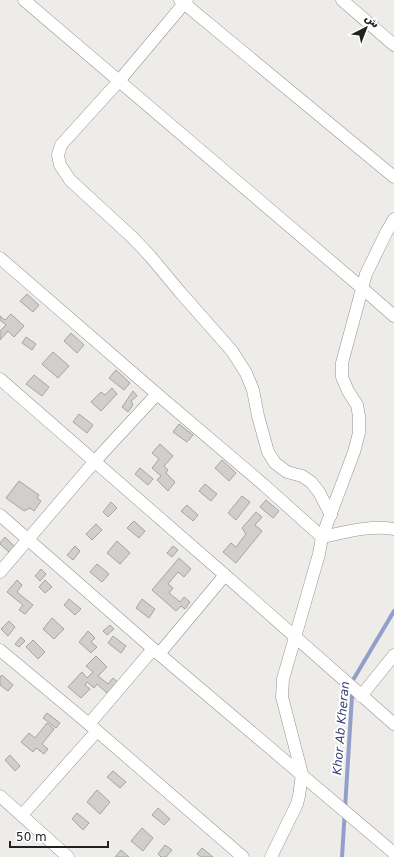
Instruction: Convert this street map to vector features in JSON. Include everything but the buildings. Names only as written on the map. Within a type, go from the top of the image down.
[{"type":"street","points":[[24,0],[394,316]]},
{"type":"street","points":[[342,0],[394,45]]},
{"type":"street","points":[[331,515],[319,492],[311,482],[302,476],[287,472],[275,463],[268,452],[251,385],[246,373],[232,351],[150,256],[132,237],[70,180],[60,165],[58,155],[61,145],[119,81],[184,1],[394,177]]},
{"type":"street","points":[[270,857],[297,804],[302,774],[282,697],[283,679],[322,537],[354,452],[359,433],[359,416],[357,405],[348,391],[342,376],[342,363],[366,274],[394,219]]},
{"type":"street","points":[[0,258],[264,485],[322,537]]},
{"type":"street","points":[[0,379],[394,724]]},
{"type":"street","points":[[0,572],[95,461],[157,394]]},
{"type":"street","points":[[0,515],[156,651],[394,853]]},
{"type":"street","points":[[322,537],[354,530],[383,527],[394,529]]},
{"type":"street","points":[[22,815],[156,651],[225,575]]},
{"type":"street","points":[[0,650],[243,857]]},
{"type":"street","points":[[361,696],[394,655]]},
{"type":"street","points":[[0,796],[68,857]]},
{"type":"waterway","name":"Khor Ab Kheran","points":[[342,857],[353,680],[394,611]]}]
